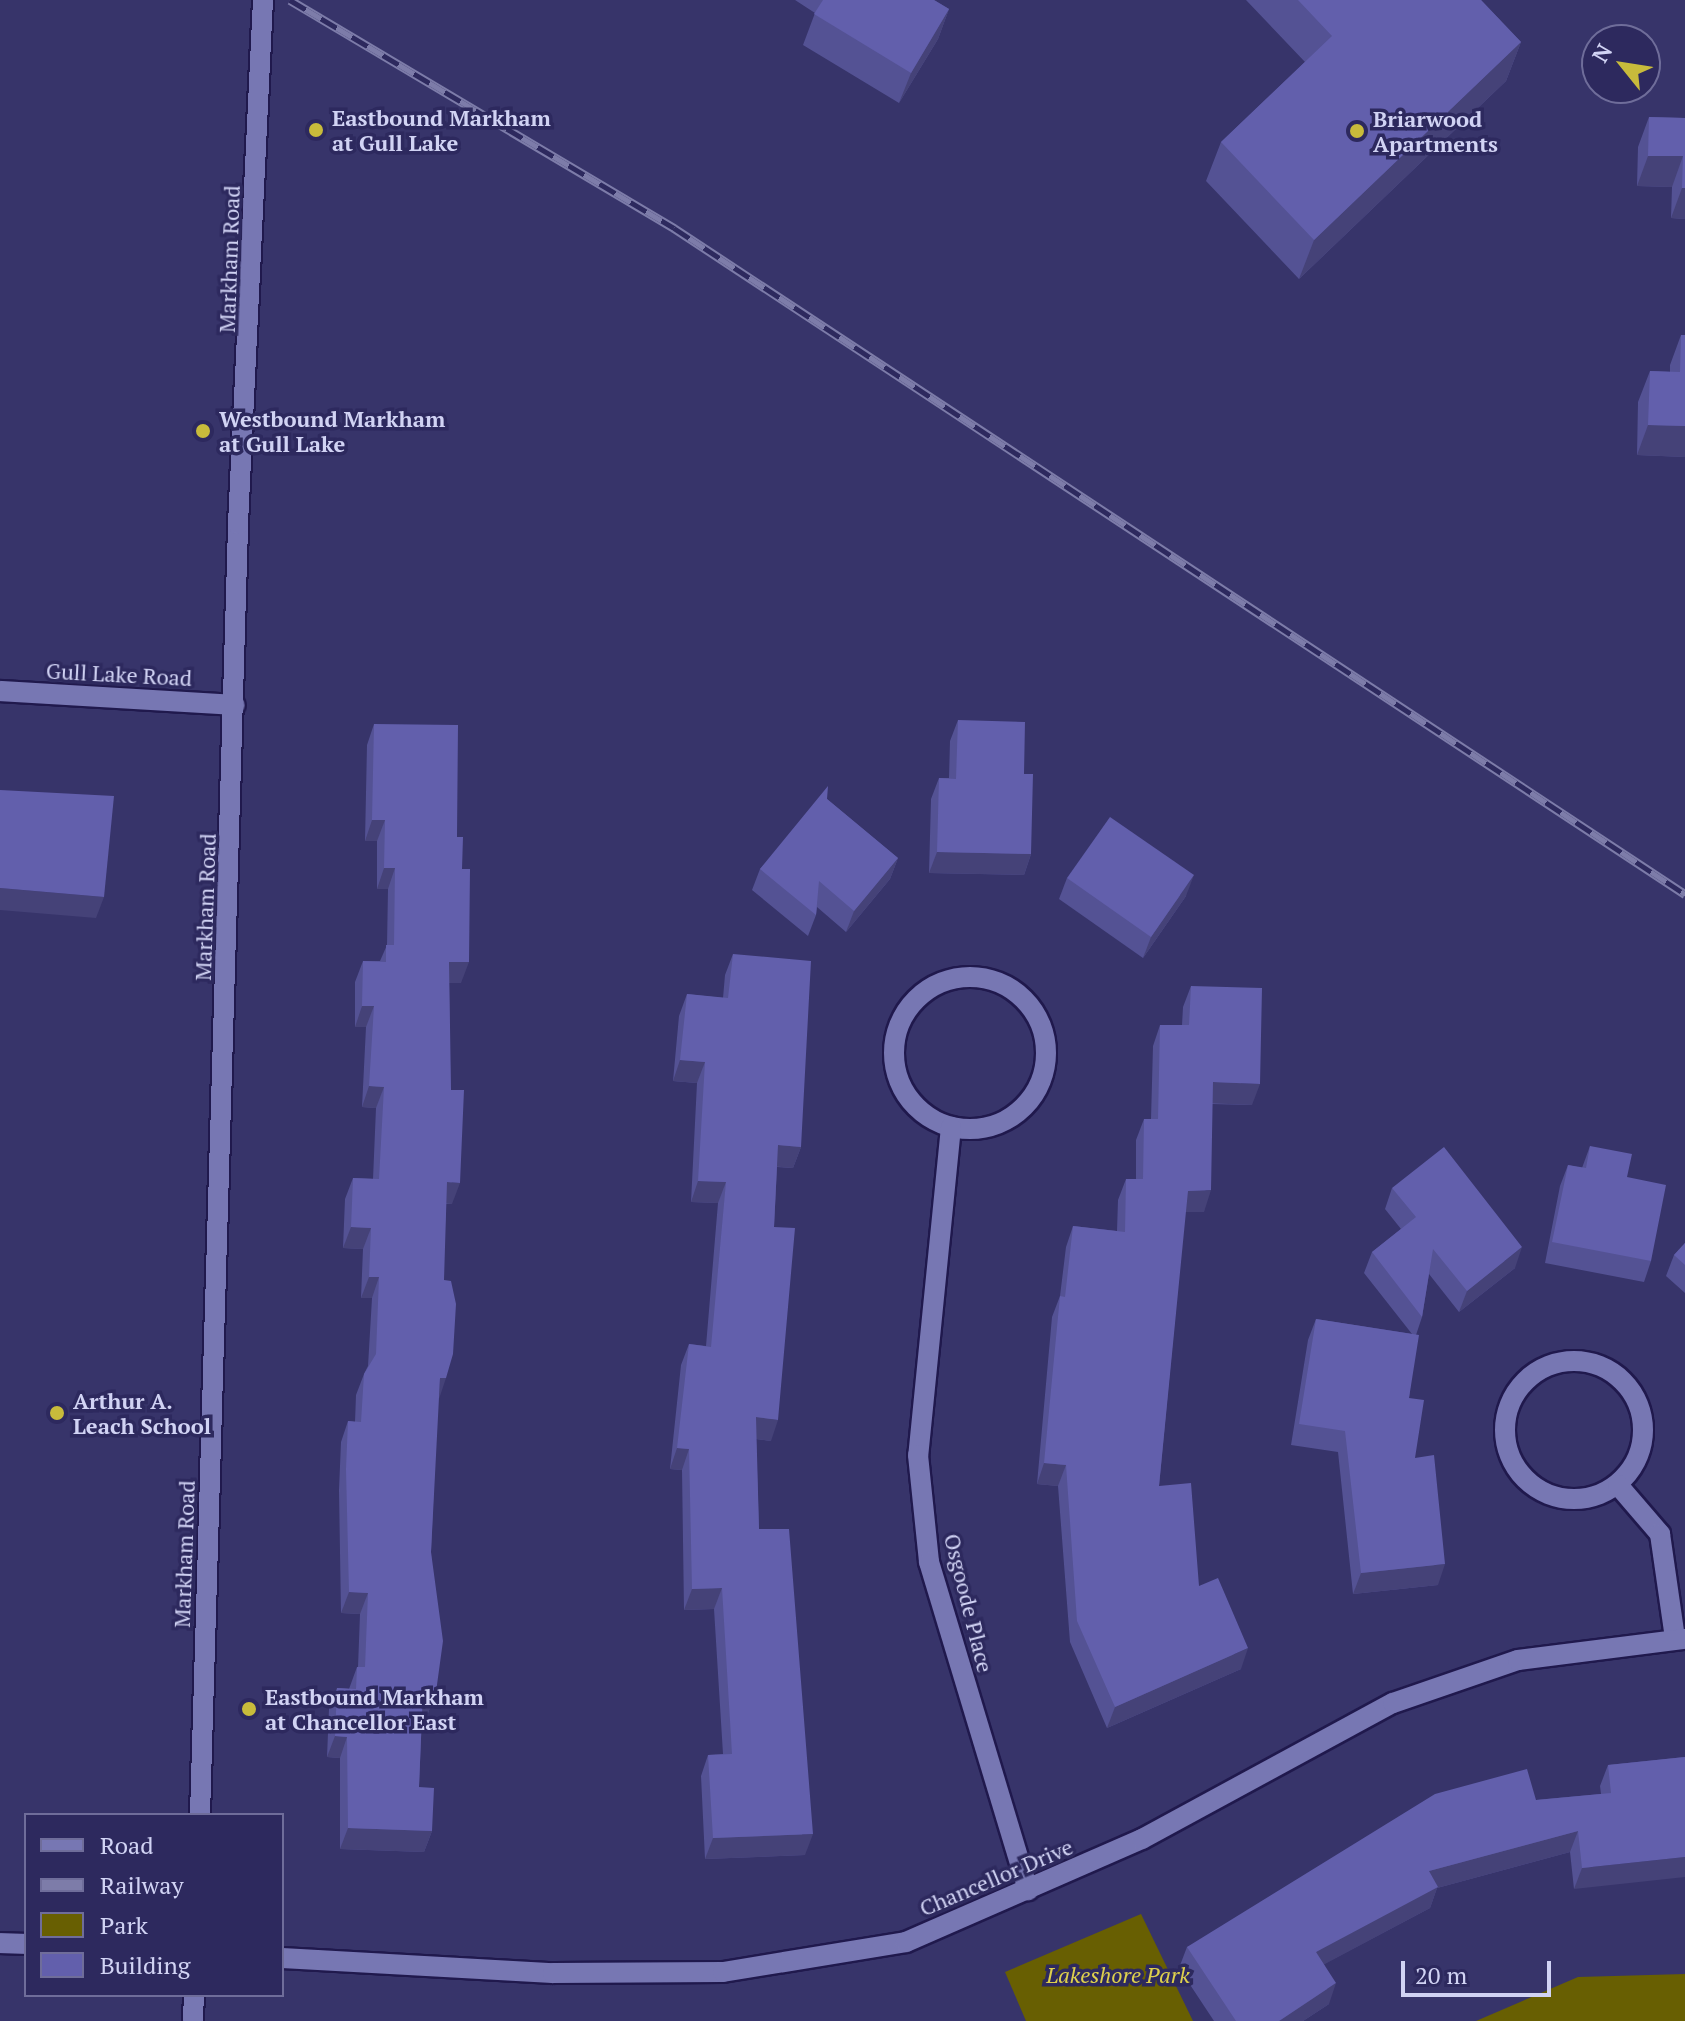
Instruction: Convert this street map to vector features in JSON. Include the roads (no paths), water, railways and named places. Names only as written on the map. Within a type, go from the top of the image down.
[{"type":"street","name":"Markham Road","points":[[200,1813],[235,705],[263,0]]},
{"type":"street","name":"Gull Lake Road","points":[[0,691],[235,705]]},
{"type":"street","points":[[991,979],[1036,1013],[1046,1046],[1044,1073],[1016,1114],[995,1126],[951,1127],[926,1116],[898,1081],[897,1030],[914,999],[936,984],[991,979]]},
{"type":"street","name":"Osgoode Place","points":[[951,1127],[918,1455],[929,1562],[1028,1890]]},
{"type":"street","points":[[1567,1361],[1591,1362],[1623,1380],[1644,1429],[1640,1453],[1618,1485],[1573,1501],[1529,1484],[1516,1469],[1504,1428],[1522,1383],[1567,1361]]},
{"type":"street","points":[[1618,1485],[1660,1534],[1680,1638]]},
{"type":"street","name":"Chancellor Drive","points":[[284,1958],[553,1973],[723,1972],[906,1942],[1142,1839],[1393,1703],[1518,1660],[1680,1638]]},
{"type":"street","points":[[0,1943],[24,1944]]},
{"type":"street","points":[[193,2021],[194,1997]]},
{"type":"railway","points":[[290,0],[674,228],[1685,894]]},
{"type":"place","name":"Eastbound Markham at Gull Lake","points":[[316,130]]},
{"type":"place","name":"Briarwood Apartments","points":[[1357,131]]},
{"type":"place","name":"Westbound Markham at Gull Lake","points":[[203,431]]},
{"type":"place","name":"Arthur A. Leach School","points":[[57,1413]]},
{"type":"place","name":"Eastbound Markham at Chancellor East","points":[[249,1709]]},
{"type":"park label","name":"Lakeshore Park","points":[[1118,1975]]}]
